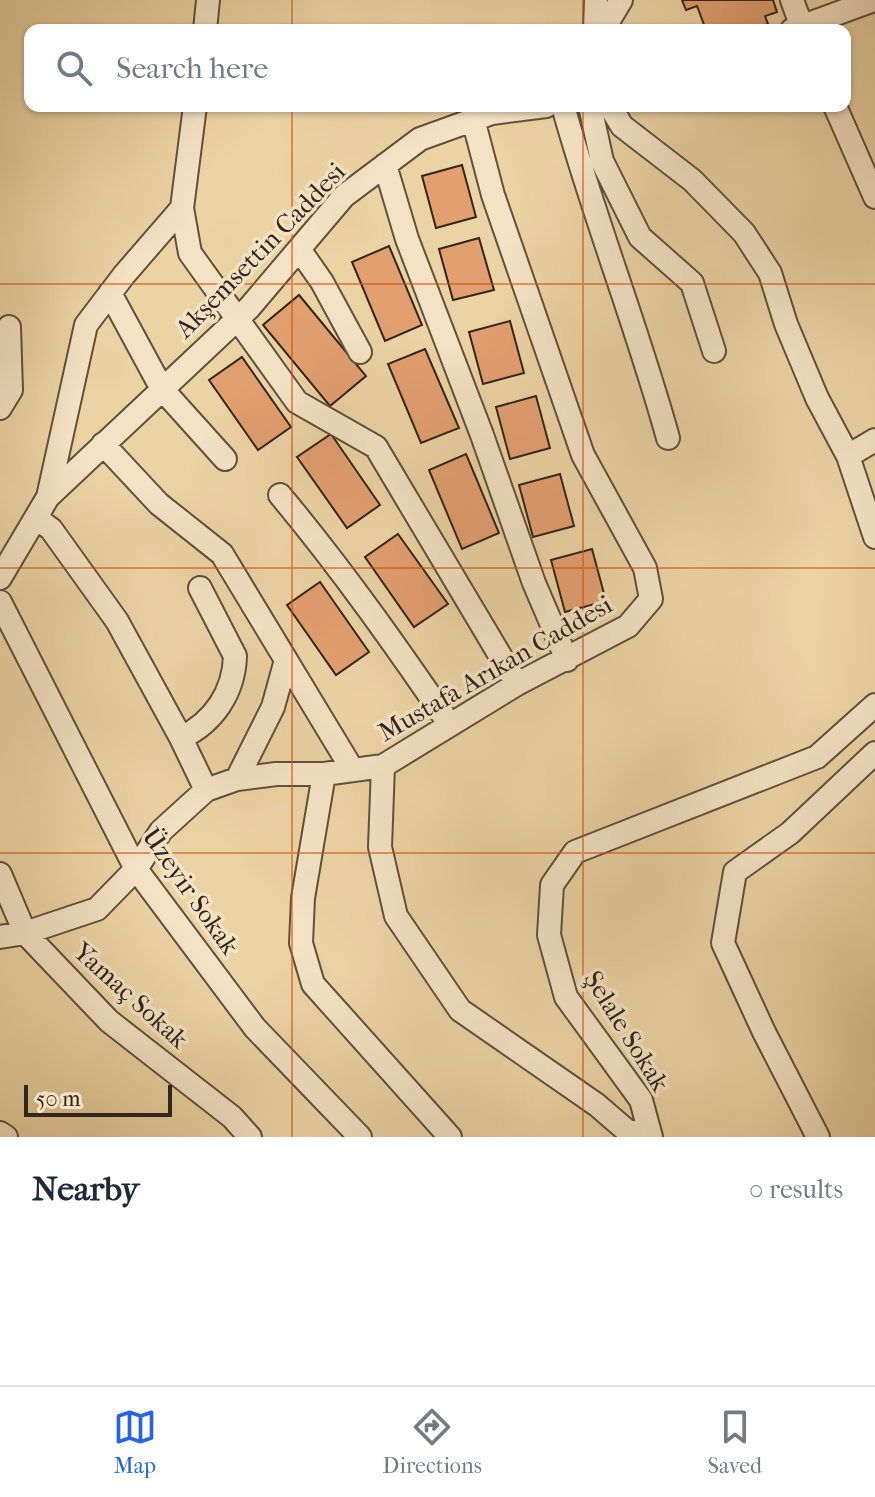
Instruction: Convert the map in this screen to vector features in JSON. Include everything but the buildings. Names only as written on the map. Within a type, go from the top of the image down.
[{"type":"street","points":[[206,24],[208,0]]},
{"type":"street","points":[[595,24],[596,0]]},
{"type":"street","points":[[607,24],[621,0]]},
{"type":"street","points":[[792,0],[798,24]]},
{"type":"street","points":[[812,24],[874,0]]},
{"type":"street","points":[[194,112],[182,208],[190,253],[297,402],[376,447],[517,684]]},
{"type":"street","name":"Akşemsettin Caddesi","points":[[0,578],[48,497],[237,319],[344,196],[420,139],[500,112]]},
{"type":"street","points":[[565,112],[580,167],[647,363],[668,438]]},
{"type":"street","points":[[591,112],[602,161],[640,237],[692,283],[714,351]]},
{"type":"street","points":[[614,112],[622,126],[692,180],[744,233],[770,273],[786,324],[817,398],[848,456],[875,537]]},
{"type":"street","points":[[838,112],[875,197]]},
{"type":"street","name":"Mustafa Arıkan Caddesi","points":[[0,937],[25,933],[97,909],[136,869],[161,831],[206,790],[237,779],[276,774],[324,774],[383,766],[517,684],[628,626],[651,599],[645,568],[583,455],[493,195],[473,119]]},
{"type":"street","points":[[385,165],[407,239],[482,435],[534,583],[567,660]]},
{"type":"street","points":[[48,497],[86,325],[182,208]]},
{"type":"street","points":[[299,249],[322,282],[360,352]]},
{"type":"street","points":[[110,293],[162,389],[225,459]]},
{"type":"street","points":[[0,408],[11,390],[9,327]]},
{"type":"street","points":[[848,456],[875,440]]},
{"type":"street","points":[[103,444],[159,504],[222,554],[352,769]]},
{"type":"street","points":[[280,495],[362,598],[450,725]]},
{"type":"street","points":[[36,518],[51,529],[117,621],[206,790]]},
{"type":"street","points":[[181,738],[197,730],[215,712],[228,691],[235,669],[235,656],[200,588]]},
{"type":"street","name":"Üzeyir Sokak","points":[[0,602],[136,869],[255,1028],[360,1137]]},
{"type":"street","points":[[237,779],[273,707],[286,660]]},
{"type":"street","name":"Şelale Sokak","points":[[383,766],[380,847],[396,916],[460,1010],[597,1105],[626,1130],[651,1137],[641,1100],[566,997],[549,935],[552,885],[575,852],[817,757],[875,705]]},
{"type":"street","points":[[818,1137],[723,943],[735,872],[790,833],[875,753]]},
{"type":"street","points":[[324,774],[303,898],[301,943],[313,984],[450,1137]]},
{"type":"street","name":"Yamaç Sokak","points":[[0,874],[25,933],[109,1021],[232,1117],[250,1137]]},
{"type":"street","points":[[0,1133],[6,1137]]}]
